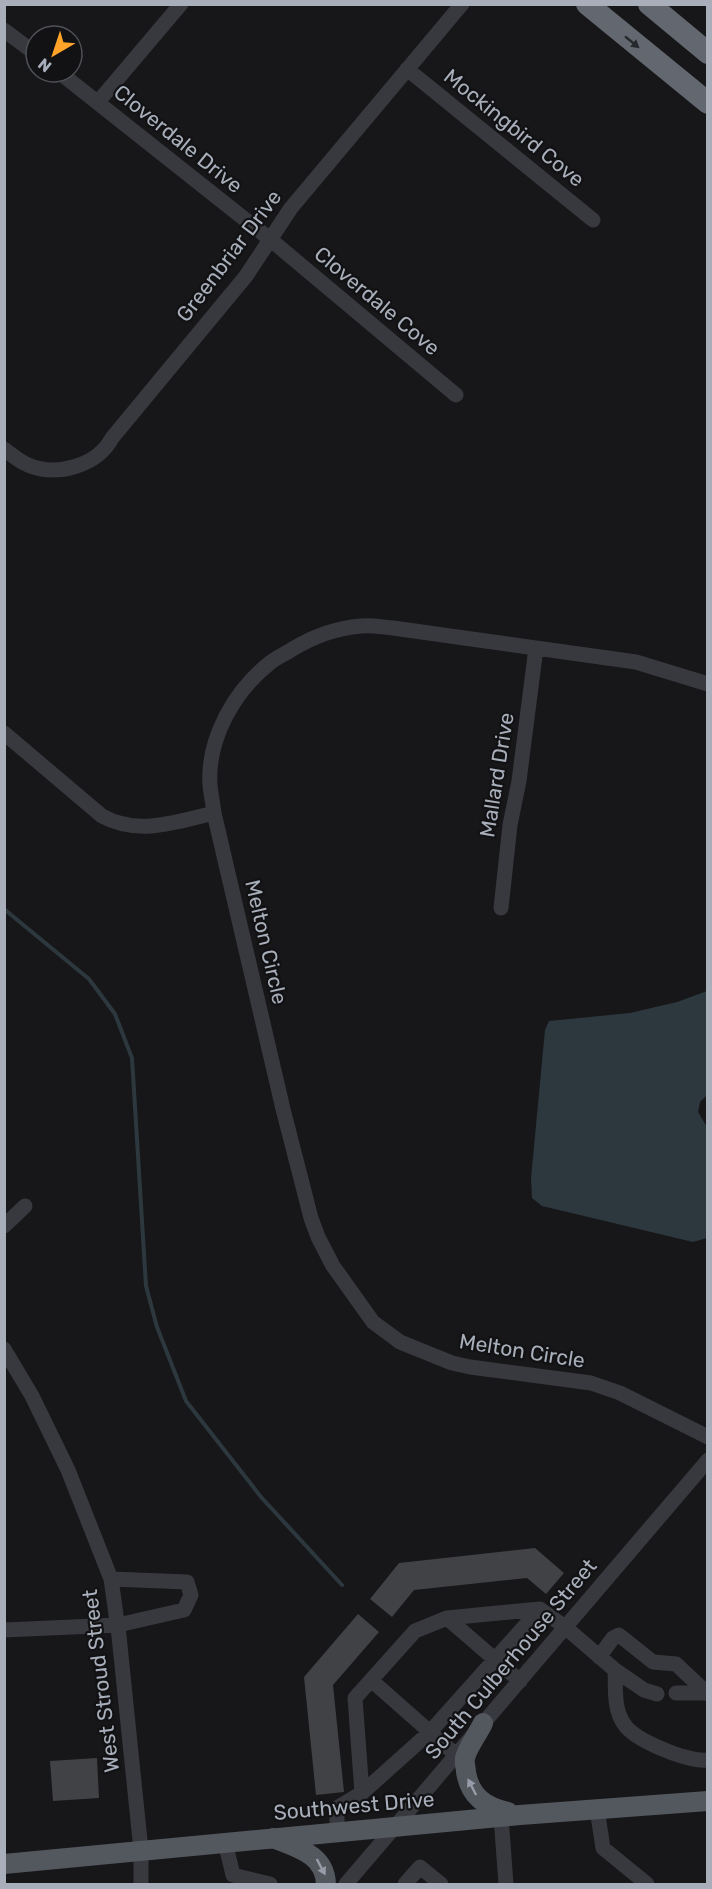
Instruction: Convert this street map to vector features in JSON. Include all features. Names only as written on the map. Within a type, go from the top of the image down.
[{"type":"highway","points":[[587,4],[708,103]]},
{"type":"highway","points":[[649,4],[708,53]]},
{"type":"main road","points":[[483,1724],[466,1757],[467,1778],[479,1800],[511,1816]]},
{"type":"main road","name":"Southwest Drive","points":[[4,1864],[271,1837],[597,1809],[708,1802]]},
{"type":"main road","points":[[271,1837],[316,1858],[323,1870],[326,1884]]},
{"type":"street","points":[[98,102],[181,4]]},
{"type":"street","name":"Greenbriar Drive","points":[[4,449],[11,456],[29,466],[53,470],[81,465],[99,453],[246,276],[291,208],[462,4]]},
{"type":"street","points":[[4,30],[24,45]]},
{"type":"street","name":"Mockingbird Cove","points":[[407,69],[593,220]]},
{"type":"street","name":"Cloverdale Drive","points":[[75,84],[271,240]]},
{"type":"street","name":"Cloverdale Cove","points":[[271,240],[456,395]]},
{"type":"street","name":"Melton Circle","points":[[708,684],[636,662],[536,648],[362,626],[325,633],[274,660],[238,695],[216,740],[210,784],[214,813],[283,1109],[311,1218],[333,1266],[374,1322],[400,1342],[452,1363],[471,1368],[591,1383],[620,1393],[708,1437]]},
{"type":"street","name":"Mallard Drive","points":[[501,908],[510,825],[519,781],[536,648]]},
{"type":"street","points":[[4,733],[102,816],[117,823],[148,827],[214,813]]},
{"type":"street","points":[[4,1226],[25,1206]]},
{"type":"street","name":"West Stroud Street","points":[[4,1349],[32,1396],[68,1470],[111,1579],[118,1625],[141,1850],[141,1884]]},
{"type":"street","name":"South Culberhouse Street","points":[[346,1884],[708,1460]]},
{"type":"street","points":[[4,1630],[118,1625],[184,1610],[191,1595],[188,1581],[111,1579]]},
{"type":"street","points":[[337,1832],[338,1808],[362,1793],[430,1732],[540,1609]]},
{"type":"street","points":[[362,1793],[355,1698],[415,1631],[447,1618],[540,1609],[565,1627],[615,1670],[644,1690],[657,1694]]},
{"type":"street","points":[[447,1618],[520,1681]]},
{"type":"street","points":[[600,1657],[614,1638],[619,1635],[654,1662],[676,1664],[706,1694]]},
{"type":"street","points":[[615,1670],[616,1706],[624,1725],[637,1736],[673,1753],[701,1761],[708,1760]]},
{"type":"street","points":[[371,1680],[456,1755]]},
{"type":"street","points":[[676,1693],[706,1694]]},
{"type":"street","points":[[597,1809],[603,1848],[647,1884]]},
{"type":"street","points":[[506,1884],[511,1816]]},
{"type":"street","points":[[225,1842],[233,1875],[270,1884]]},
{"type":"street","points":[[405,1884],[420,1867],[441,1884]]},
{"type":"shaded area","points":[[707,991],[707,1095],[700,1102],[698,1112],[707,1127],[707,1238],[693,1242],[542,1206],[532,1198],[531,1178],[545,1030],[549,1021],[630,1013],[677,1002]]},
{"type":"building","points":[[535,1548],[564,1573],[546,1594],[527,1578],[414,1590],[392,1617],[370,1599],[399,1563]]},
{"type":"building","points":[[358,1614],[379,1632],[333,1685],[344,1792],[316,1795],[304,1677]]},
{"type":"building","points":[[97,1758],[99,1798],[53,1801],[50,1761]]},
{"type":"waterway","points":[[4,909],[89,979],[115,1014],[132,1058],[146,1286],[157,1327],[186,1401],[261,1497],[342,1585]]}]
